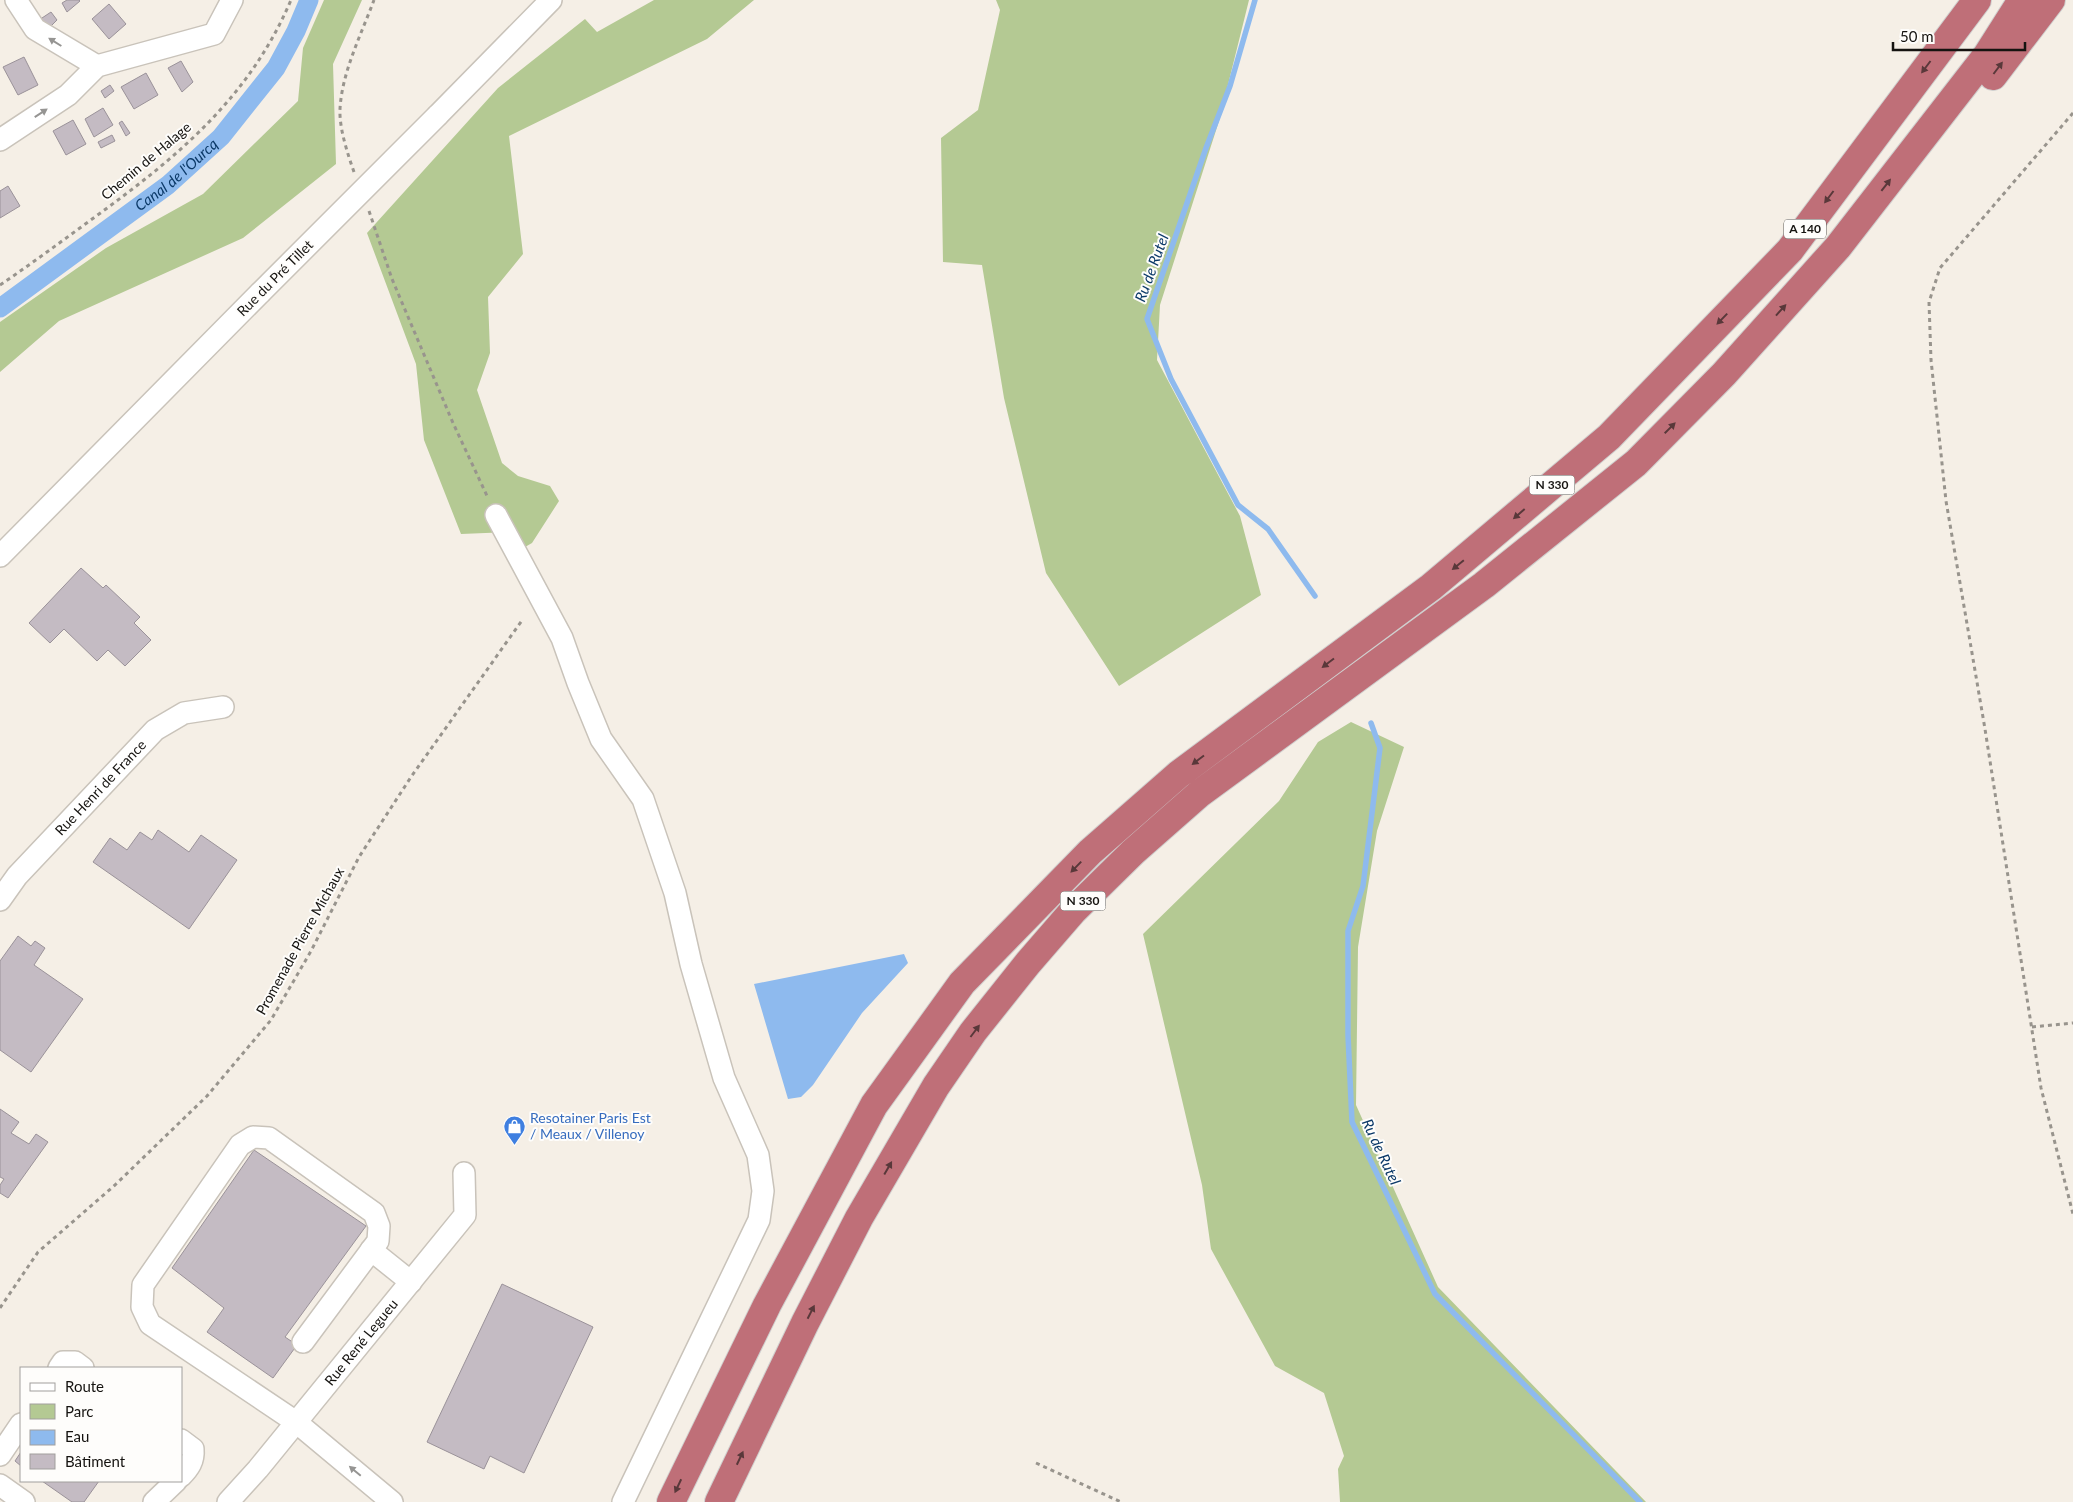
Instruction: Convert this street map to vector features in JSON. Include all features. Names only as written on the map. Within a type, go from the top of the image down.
[{"type":"highway","name":"A 140","points":[[1609,437],[1790,250],[1977,0]]},
{"type":"highway","name":"A 140","points":[[1636,463],[1724,374],[1838,247],[1987,55],[2022,0]]},
{"type":"highway","points":[[1936,121],[1977,97],[2050,0]]},
{"type":"highway","name":"N 330","points":[[671,1502],[767,1305],[874,1105],[962,983],[1090,852],[1179,774],[1431,587],[1609,437]]},
{"type":"highway","name":"N 330","points":[[719,1502],[805,1323],[859,1218],[936,1086],[974,1032],[1028,963],[1073,911],[1133,852],[1199,794],[1484,585],[1636,463]]},
{"type":"street","points":[[16,0],[35,29],[98,66]]},
{"type":"street","points":[[0,140],[68,95],[98,66],[214,34],[232,0]]},
{"type":"street","name":"Rue du Pré Tillet","points":[[0,556],[551,0]]},
{"type":"street","points":[[496,515],[562,638],[578,683],[602,739],[643,799],[675,893],[691,964],[724,1078],[758,1155],[763,1191],[759,1220],[622,1502]]},
{"type":"street","name":"Rue Henri de France","points":[[0,900],[17,876],[156,730],[184,712],[223,707]]},
{"type":"street","points":[[303,1342],[378,1241],[379,1226],[374,1213],[269,1138],[253,1136],[240,1145],[143,1284],[142,1307],[150,1324],[296,1422],[392,1502]]},
{"type":"street","name":"Rue René Legueu","points":[[228,1502],[465,1215],[464,1173]]},
{"type":"street","points":[[371,1250],[410,1282]]},
{"type":"street","points":[[60,1367],[63,1362],[75,1362],[82,1367]]},
{"type":"street","points":[[0,1455],[20,1425]]},
{"type":"street","points":[[182,1441],[194,1450],[194,1458],[187,1471],[182,1475]]},
{"type":"street","points":[[154,1502],[175,1482]]},
{"type":"street","points":[[0,1485],[24,1502]]},
{"type":"path","name":"Chemin de Halage","points":[[0,285],[32,264],[139,185],[185,147],[247,79],[261,59],[291,0]]},
{"type":"path","points":[[356,177],[347,151],[340,111],[343,84],[374,0]]},
{"type":"path","points":[[2073,113],[1940,268],[1929,302],[1931,360],[1946,501],[1985,729],[2040,1088],[2073,1214]]},
{"type":"path","points":[[366,204],[392,279],[453,423],[496,515]]},
{"type":"path","name":"Promenade Pierre Michaux","points":[[0,1308],[38,1252],[115,1185],[207,1096],[272,1020],[359,857],[411,777],[523,619]]},
{"type":"path","points":[[2032,1027],[2073,1023]]},
{"type":"path","points":[[1036,1463],[1120,1502]]},
{"type":"green space","points":[[324,0],[362,0],[333,64],[336,164],[243,238],[59,321],[0,372],[0,322],[106,248],[203,194],[298,101],[303,48]]},
{"type":"green space","points":[[654,0],[754,0],[707,39],[509,136],[523,254],[488,297],[490,353],[477,390],[502,463],[518,476],[550,486],[559,501],[532,543],[518,551],[513,532],[461,534],[424,440],[416,364],[367,233],[498,88],[585,19],[597,32]]},
{"type":"green space","points":[[996,0],[1249,0],[1219,121],[1160,305],[1157,360],[1240,516],[1261,595],[1119,686],[1046,573],[1004,398],[982,265],[943,262],[941,138],[978,110],[1000,10]]},
{"type":"green space","points":[[1351,722],[1404,747],[1377,831],[1358,947],[1356,1105],[1438,1287],[1646,1502],[1340,1502],[1338,1469],[1344,1456],[1324,1393],[1275,1366],[1211,1249],[1202,1185],[1143,934],[1279,801],[1318,742]]},
{"type":"water","points":[[904,954],[908,963],[862,1013],[813,1085],[801,1097],[788,1099],[754,984]]},
{"type":"building","points":[[67,0],[80,1],[67,12],[62,3]]},
{"type":"building","points":[[109,4],[126,24],[109,39],[92,19]]},
{"type":"building","points":[[51,12],[57,20],[48,29],[39,20]]},
{"type":"building","points":[[24,57],[38,85],[18,95],[3,67]]},
{"type":"building","points":[[181,61],[193,82],[182,92],[168,68]]},
{"type":"building","points":[[146,73],[158,95],[134,109],[121,87]]},
{"type":"building","points":[[110,85],[114,91],[105,98],[101,91]]},
{"type":"building","points":[[103,108],[113,125],[94,137],[85,119]]},
{"type":"building","points":[[73,120],[86,144],[66,155],[53,131]]},
{"type":"building","points":[[122,121],[130,133],[126,136],[119,123]]},
{"type":"building","points":[[112,135],[115,141],[101,148],[98,142]]},
{"type":"building","points":[[8,186],[20,206],[0,218],[0,191]]},
{"type":"building","points":[[81,568],[103,588],[106,585],[140,617],[134,623],[151,640],[125,666],[108,650],[97,661],[64,629],[50,643],[29,623]]},
{"type":"building","points":[[158,830],[189,852],[201,835],[237,860],[189,929],[93,862],[110,838],[127,850],[140,832],[152,840]]},
{"type":"building","points":[[18,936],[31,946],[35,941],[45,948],[34,965],[83,999],[31,1072],[0,1050],[0,961]]},
{"type":"building","points":[[0,1109],[19,1122],[11,1133],[29,1144],[36,1134],[48,1142],[8,1198],[0,1193],[0,1185],[4,1179],[0,1177]]},
{"type":"building","points":[[254,1150],[366,1226],[285,1337],[297,1345],[273,1378],[207,1332],[224,1308],[172,1268]]},
{"type":"building","points":[[502,1284],[593,1327],[524,1473],[490,1456],[484,1469],[427,1442]]},
{"type":"building","points":[[20,1454],[20,1465],[15,1461]]},
{"type":"building","points":[[43,1482],[98,1482],[84,1502],[72,1502]]},
{"type":"waterway","name":"Canal de l'Ourcq","points":[[0,308],[168,185],[221,137],[276,68],[296,31],[309,0]]},
{"type":"waterway","name":"Ru de Rutel","points":[[1255,0],[1230,86],[1206,148],[1147,319],[1171,379],[1238,505],[1268,529],[1315,596]]},
{"type":"waterway","name":"Ru de Rutel","points":[[1371,723],[1380,748],[1363,886],[1348,931],[1348,1035],[1352,1122],[1435,1294],[1640,1502]]},
{"type":"place","name":"Resotainer Paris Est / Meaux / Villenoy","points":[[514,1145]]}]
